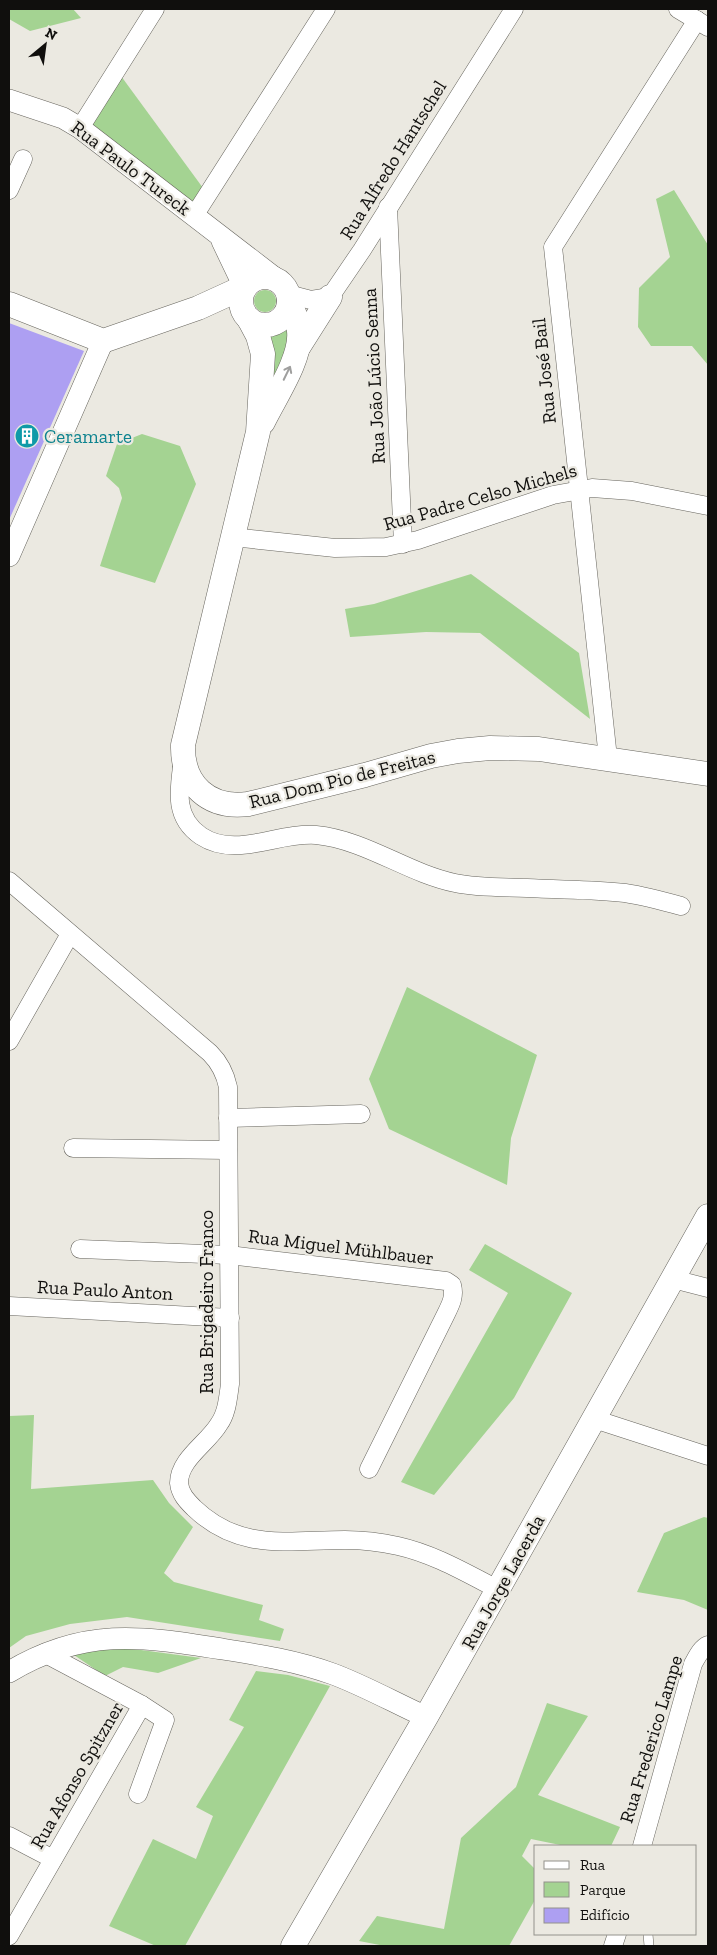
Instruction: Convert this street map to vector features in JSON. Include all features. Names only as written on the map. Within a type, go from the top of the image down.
[{"type":"main road","points":[[9,304],[103,342],[198,308],[244,287],[254,278],[261,276],[284,291],[297,319],[299,346]]},
{"type":"main road","points":[[183,760],[188,725],[258,432],[263,354],[258,336],[240,304],[244,287]]},
{"type":"main road","points":[[198,308],[246,315],[255,323],[271,324],[284,315],[288,308],[284,291]]},
{"type":"main road","points":[[258,432],[299,346],[330,297]]},
{"type":"main road","name":"Rua Dom Pio de Freitas","points":[[183,760],[188,774],[196,786],[208,797],[223,804],[235,805],[248,804],[365,776],[400,764],[458,751],[490,748],[523,748],[608,758],[708,774]]},
{"type":"main road","name":"Rua Jorge Lacerda","points":[[294,1946],[499,1590],[708,1216]]},
{"type":"street","points":[[80,128],[155,9]]},
{"type":"street","points":[[194,216],[326,9]]},
{"type":"street","name":"Rua Alfredo Hantschel","points":[[330,297],[362,250],[514,9]]},
{"type":"street","points":[[678,9],[703,24]]},
{"type":"street","name":"Rua José Bail","points":[[608,758],[553,247],[703,24]]},
{"type":"street","name":"Rua Paulo Tureck","points":[[9,100],[63,118],[80,128],[194,216],[284,291]]},
{"type":"street","points":[[9,190],[23,159]]},
{"type":"street","name":"Rua João Lúcio Senna","points":[[388,207],[403,544]]},
{"type":"street","name":"Rua Paulo Tureck","points":[[219,236],[244,287]]},
{"type":"street","points":[[362,250],[382,260],[391,269]]},
{"type":"street","points":[[284,291],[311,300],[330,297]]},
{"type":"street","points":[[9,556],[103,342]]},
{"type":"street","name":"Rua Padre Celso Michels","points":[[232,537],[335,548],[368,548],[403,544],[553,495],[578,490],[617,489],[708,506]]},
{"type":"street","points":[[183,760],[179,792],[182,814],[202,837],[218,843],[239,845],[299,835],[315,835],[349,842],[454,883],[616,892],[681,906]]},
{"type":"street","name":"Rua Brigadeiro Franco","points":[[9,881],[217,1060],[226,1077],[228,1087],[230,1318],[228,1398],[220,1423],[181,1472],[180,1488],[183,1497],[218,1527],[242,1537],[270,1542],[363,1541],[400,1546],[445,1563],[499,1590]]},
{"type":"street","points":[[9,1041],[70,934]]},
{"type":"street","points":[[228,1118],[362,1114]]},
{"type":"street","points":[[73,1148],[228,1150]]},
{"type":"street","points":[[80,1249],[229,1254]]},
{"type":"street","name":"Rua Miguel Mühlbauer","points":[[229,1254],[446,1281],[452,1285],[454,1292],[452,1301],[369,1469]]},
{"type":"street","points":[[673,1279],[708,1288]]},
{"type":"street","name":"Rua Paulo Anton","points":[[9,1306],[230,1318]]},
{"type":"street","points":[[594,1419],[708,1456]]},
{"type":"street","points":[[9,1672],[44,1653],[85,1641],[131,1638],[184,1643],[264,1656],[304,1665],[334,1675],[426,1717]]},
{"type":"street","name":"Rua Frederico Lampe","points":[[642,1845],[693,1664],[707,1646]]},
{"type":"street","name":"Rua Afonso Spitzner","points":[[9,1936],[142,1706],[44,1653]]},
{"type":"street","points":[[138,1794],[165,1720],[142,1706]]},
{"type":"street","points":[[9,1836],[53,1859]]},
{"type":"green space","points":[[9,9],[73,9],[81,18],[30,31],[9,19]]},
{"type":"green space","points":[[121,76],[203,188],[192,206],[90,127]]},
{"type":"green space","points":[[674,190],[708,245],[708,365],[692,346],[651,346],[638,327],[639,288],[670,257],[656,199]]},
{"type":"green space","points":[[261,290],[269,290],[276,297],[276,305],[269,312],[261,312],[254,305],[254,297]]},
{"type":"green space","points":[[290,327],[285,356],[265,398],[267,335]]},
{"type":"green space","points":[[142,434],[180,446],[196,484],[155,583],[100,566],[122,498],[119,488],[106,476],[117,444]]},
{"type":"green space","points":[[471,574],[579,653],[590,719],[480,633],[426,632],[350,637],[345,609],[374,604]]},
{"type":"green space","points":[[407,987],[537,1055],[511,1138],[507,1185],[389,1129],[369,1079]]},
{"type":"green space","points":[[485,1244],[572,1293],[514,1398],[434,1495],[401,1482],[508,1293],[469,1270]]},
{"type":"green space","points":[[34,1415],[31,1489],[153,1480],[169,1503],[193,1527],[164,1573],[174,1582],[263,1605],[259,1620],[284,1629],[280,1641],[127,1617],[70,1624],[26,1636],[9,1648],[9,1416]]},
{"type":"green space","points":[[704,1517],[708,1518],[708,1610],[684,1600],[637,1592],[664,1533]]},
{"type":"green space","points":[[111,1646],[201,1658],[158,1673],[123,1667],[105,1676],[74,1655]]},
{"type":"green space","points":[[256,1671],[288,1675],[330,1686],[185,1946],[156,1946],[109,1926],[153,1839],[196,1859],[213,1816],[196,1807],[244,1727],[229,1720]]},
{"type":"green space","points":[[547,1703],[588,1716],[538,1795],[620,1827],[611,1845],[560,1845],[531,1839],[522,1856],[534,1868],[534,1902],[509,1946],[385,1946],[359,1941],[377,1916],[444,1929],[461,1838],[516,1787]]},
{"type":"building","name":"Ceramarte","points":[[9,323],[84,351],[9,520]]},
{"type":"place","name":"Ceramarte","points":[[27,436]]}]
